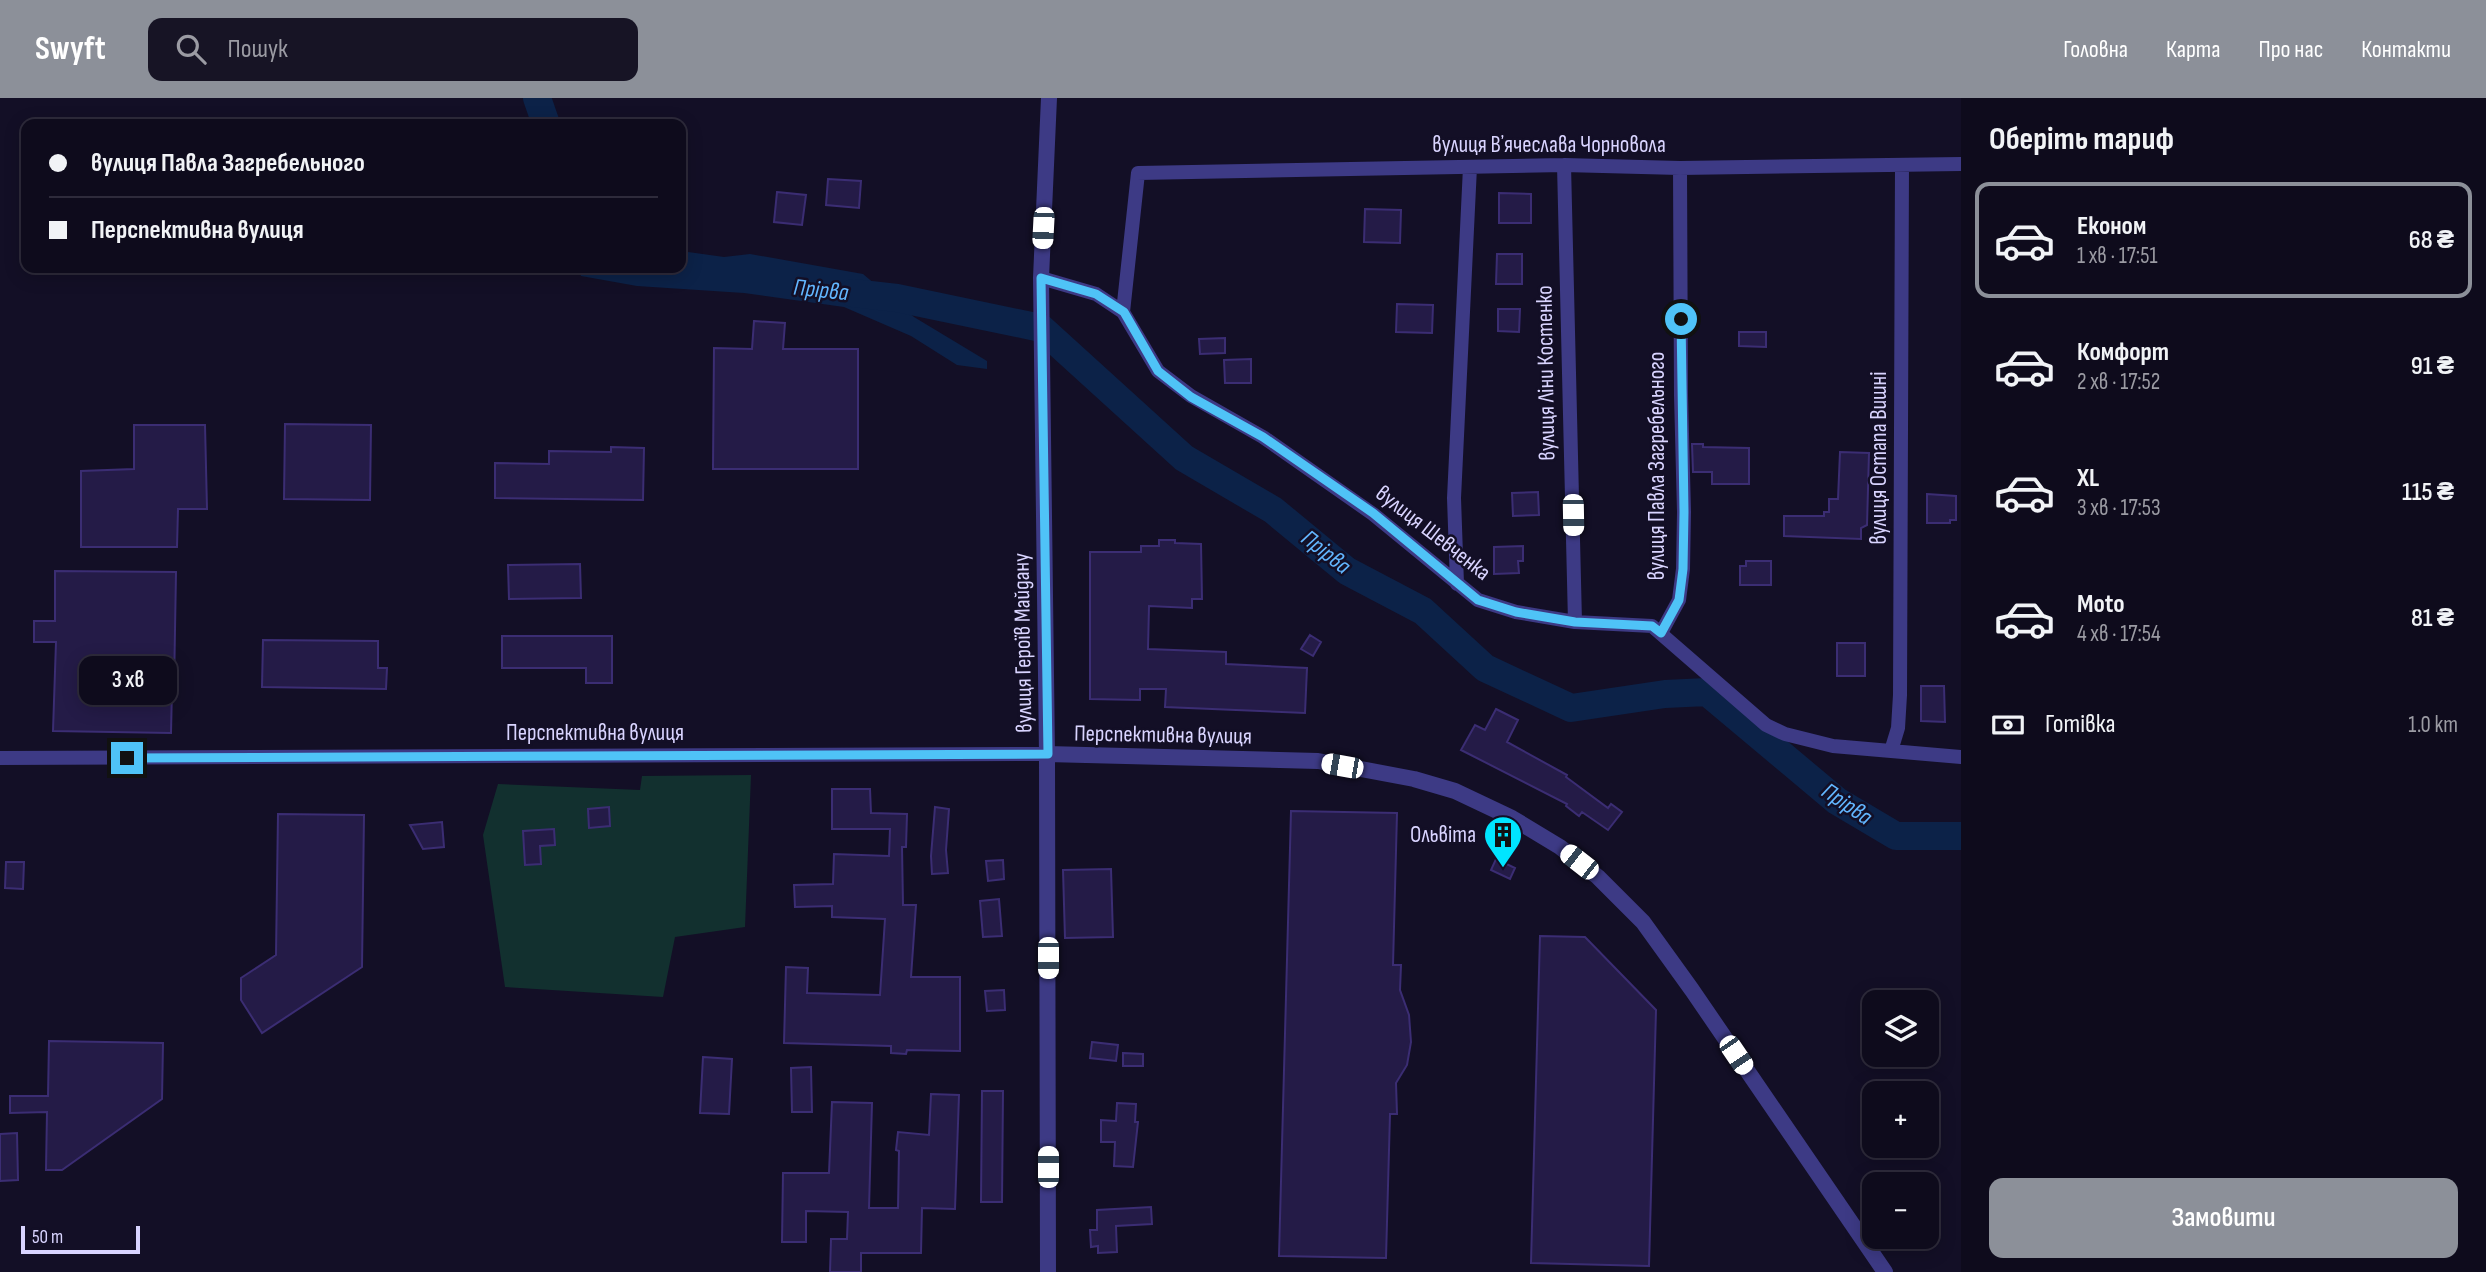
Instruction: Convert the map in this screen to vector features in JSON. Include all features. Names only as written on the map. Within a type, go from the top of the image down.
[{"type":"street","name":"вулиця Героїв Майдану","points":[[1048,1272],[1048,754],[1041,278],[1049,98]]},
{"type":"street","name":"вулиця Вʼячеслава Чорновола","points":[[1124,312],[1138,173],[1564,165],[1680,168],[1961,164]]},
{"type":"street","name":"вулиця Ліни Костенко","points":[[1564,165],[1575,622]]},
{"type":"street","name":"вулиця Остапа Вишні","points":[[1891,751],[1898,729],[1900,695],[1902,165]]},
{"type":"street","points":[[1457,584],[1454,498],[1470,167]]},
{"type":"street","name":"вулиця Павла Загребельного","points":[[1661,633],[1679,600],[1683,569],[1680,168]]},
{"type":"street","name":"вулиця Шевченка","points":[[1041,278],[1096,294],[1124,312],[1158,371],[1191,397],[1263,437],[1373,513],[1478,600],[1516,612],[1575,622],[1652,626],[1766,725],[1785,734],[1833,746],[1961,757]]},
{"type":"street","name":"Перспективна вулиця","points":[[0,758],[1048,754],[1318,761],[1414,779],[1455,791],[1512,817],[1560,847],[1598,877],[1643,922],[1885,1272]]},
{"type":"green space","points":[[751,775],[745,927],[675,937],[663,997],[505,987],[483,835],[498,784],[640,790],[642,776]]},
{"type":"water","points":[[686,252],[724,257],[750,254],[863,274],[914,317],[987,361],[987,369],[957,365],[911,336],[844,307],[744,293],[637,286],[581,276],[580,273],[686,273]]},
{"type":"building","points":[[828,179],[861,181],[859,208],[826,205]]},
{"type":"building","points":[[777,192],[806,195],[802,225],[774,222]]},
{"type":"building","points":[[1499,193],[1531,194],[1531,223],[1499,223]]},
{"type":"building","points":[[1365,209],[1401,210],[1400,243],[1364,242]]},
{"type":"building","points":[[1497,254],[1522,254],[1522,284],[1496,284]]},
{"type":"building","points":[[1397,304],[1433,305],[1432,333],[1396,332]]},
{"type":"building","points":[[1498,309],[1520,309],[1519,332],[1498,331]]},
{"type":"building","points":[[754,321],[785,323],[783,349],[858,349],[858,469],[713,469],[714,348],[752,349]]},
{"type":"building","points":[[1739,332],[1766,332],[1766,347],[1739,346]]},
{"type":"building","points":[[1225,338],[1225,353],[1200,354],[1199,339]]},
{"type":"building","points":[[1251,359],[1251,383],[1225,383],[1224,360]]},
{"type":"building","points":[[285,424],[371,425],[370,500],[284,499]]},
{"type":"building","points":[[134,425],[205,425],[207,509],[178,509],[177,547],[81,547],[81,471],[134,469]]},
{"type":"building","points":[[1692,444],[1703,444],[1703,447],[1749,448],[1749,484],[1712,484],[1712,472],[1693,472]]},
{"type":"building","points":[[611,447],[644,448],[643,500],[495,498],[495,463],[549,464],[549,451],[611,452]]},
{"type":"building","points":[[1840,452],[1869,453],[1867,525],[1861,528],[1861,539],[1784,536],[1784,516],[1824,516],[1824,512],[1829,512],[1829,499],[1838,499]]},
{"type":"building","points":[[1538,492],[1539,515],[1513,516],[1512,493]]},
{"type":"building","points":[[1927,494],[1956,496],[1956,520],[1950,520],[1950,523],[1927,523]]},
{"type":"building","points":[[1159,540],[1201,544],[1202,599],[1192,599],[1192,608],[1149,606],[1148,649],[1226,652],[1226,664],[1307,668],[1305,713],[1165,707],[1166,689],[1140,689],[1140,700],[1090,699],[1090,552],[1141,552],[1141,546],[1159,546]]},
{"type":"building","points":[[1523,546],[1523,561],[1518,561],[1519,573],[1494,574],[1494,547]]},
{"type":"building","points":[[1746,561],[1771,561],[1771,585],[1740,585],[1740,566],[1746,566]]},
{"type":"building","points":[[580,564],[581,598],[509,599],[508,565]]},
{"type":"building","points":[[55,571],[176,572],[171,733],[53,731],[56,642],[34,642],[34,621],[55,621]]},
{"type":"building","points":[[1310,635],[1321,642],[1313,656],[1301,649]]},
{"type":"building","points":[[502,636],[612,636],[612,683],[586,683],[586,668],[502,668]]},
{"type":"building","points":[[263,640],[378,641],[378,668],[387,668],[386,689],[262,687]]},
{"type":"building","points":[[1837,643],[1865,643],[1865,676],[1837,676]]},
{"type":"building","points":[[1921,686],[1944,686],[1945,722],[1921,721]]},
{"type":"building","points":[[1496,709],[1518,720],[1507,742],[1567,775],[1566,777],[1608,808],[1611,804],[1622,812],[1608,830],[1582,812],[1579,816],[1566,806],[1567,804],[1461,750],[1475,725],[1485,730]]},
{"type":"building","points":[[832,789],[870,789],[871,813],[907,814],[906,847],[902,847],[903,905],[916,905],[911,977],[960,977],[960,1051],[907,1050],[906,1054],[891,1053],[891,1046],[784,1043],[786,967],[808,968],[807,993],[880,995],[885,919],[832,917],[832,906],[795,907],[794,885],[833,884],[834,854],[889,856],[890,829],[832,829]]},
{"type":"building","points":[[609,807],[610,826],[589,828],[588,809]]},
{"type":"building","points":[[935,807],[949,809],[946,850],[948,873],[932,874]]},
{"type":"building","points":[[1291,811],[1397,813],[1393,965],[1401,965],[1400,990],[1409,1015],[1411,1042],[1407,1065],[1396,1083],[1397,1114],[1390,1114],[1386,1258],[1279,1256]]},
{"type":"building","points":[[278,814],[364,815],[362,967],[262,1033],[241,1000],[241,978],[276,955]]},
{"type":"building","points":[[442,822],[444,847],[423,849],[410,825]]},
{"type":"building","points":[[554,829],[555,845],[540,846],[541,864],[525,865],[523,831]]},
{"type":"building","name":"Ольвіта","points":[[1496,859],[1515,868],[1510,879],[1491,870]]},
{"type":"building","points":[[1003,860],[1004,879],[988,881],[986,861]]},
{"type":"building","points":[[6,862],[24,862],[23,889],[5,888]]},
{"type":"building","points":[[1111,869],[1113,937],[1065,938],[1063,870]]},
{"type":"building","points":[[999,899],[1002,936],[983,937],[980,901]]},
{"type":"building","points":[[1540,936],[1585,937],[1656,1010],[1649,1266],[1531,1263]]},
{"type":"building","points":[[1004,990],[1005,1010],[987,1011],[985,991]]},
{"type":"building","points":[[49,1041],[163,1043],[162,1099],[62,1170],[46,1170],[47,1112],[10,1113],[10,1096],[48,1096]]},
{"type":"building","points":[[1092,1042],[1118,1045],[1116,1061],[1090,1058]]},
{"type":"building","points":[[1123,1053],[1143,1054],[1143,1066],[1123,1066]]},
{"type":"building","points":[[703,1057],[732,1059],[729,1114],[700,1113]]},
{"type":"building","points":[[811,1067],[812,1112],[792,1112],[791,1068]]},
{"type":"building","points":[[982,1091],[1003,1091],[1002,1202],[981,1202]]},
{"type":"building","points":[[931,1094],[959,1095],[955,1209],[922,1208],[921,1253],[861,1253],[861,1272],[830,1272],[831,1239],[847,1239],[848,1212],[806,1211],[806,1242],[782,1242],[783,1173],[829,1173],[832,1102],[872,1103],[869,1208],[898,1208],[898,1132],[929,1135]]},
{"type":"building","points":[[1117,1103],[1136,1104],[1135,1122],[1138,1122],[1133,1167],[1114,1166],[1115,1142],[1101,1142],[1101,1120],[1116,1121]]},
{"type":"building","points":[[17,1133],[18,1180],[0,1181],[0,1134]]},
{"type":"building","points":[[1151,1207],[1152,1224],[1116,1226],[1117,1252],[1098,1253],[1098,1246],[1091,1247],[1090,1230],[1097,1230],[1097,1210]]},
{"type":"waterway","name":"Прірва","points":[[537,98],[544,119]]},
{"type":"waterway","name":"Прірва","points":[[853,293],[897,298],[1041,328],[1184,458],[1273,510],[1347,571],[1423,611],[1485,668],[1571,708],[1665,694],[1707,692],[1837,801],[1896,836],[1961,836]]},
{"type":"place","name":"Ольвіта","points":[[1503,869]]},
{"type":"route","points":[[127,758],[1048,754],[1041,278],[1096,294],[1124,312],[1158,371],[1191,397],[1263,437],[1373,513],[1478,600],[1516,612],[1575,622],[1652,626],[1661,633],[1679,600],[1683,569],[1681,319]]}]
